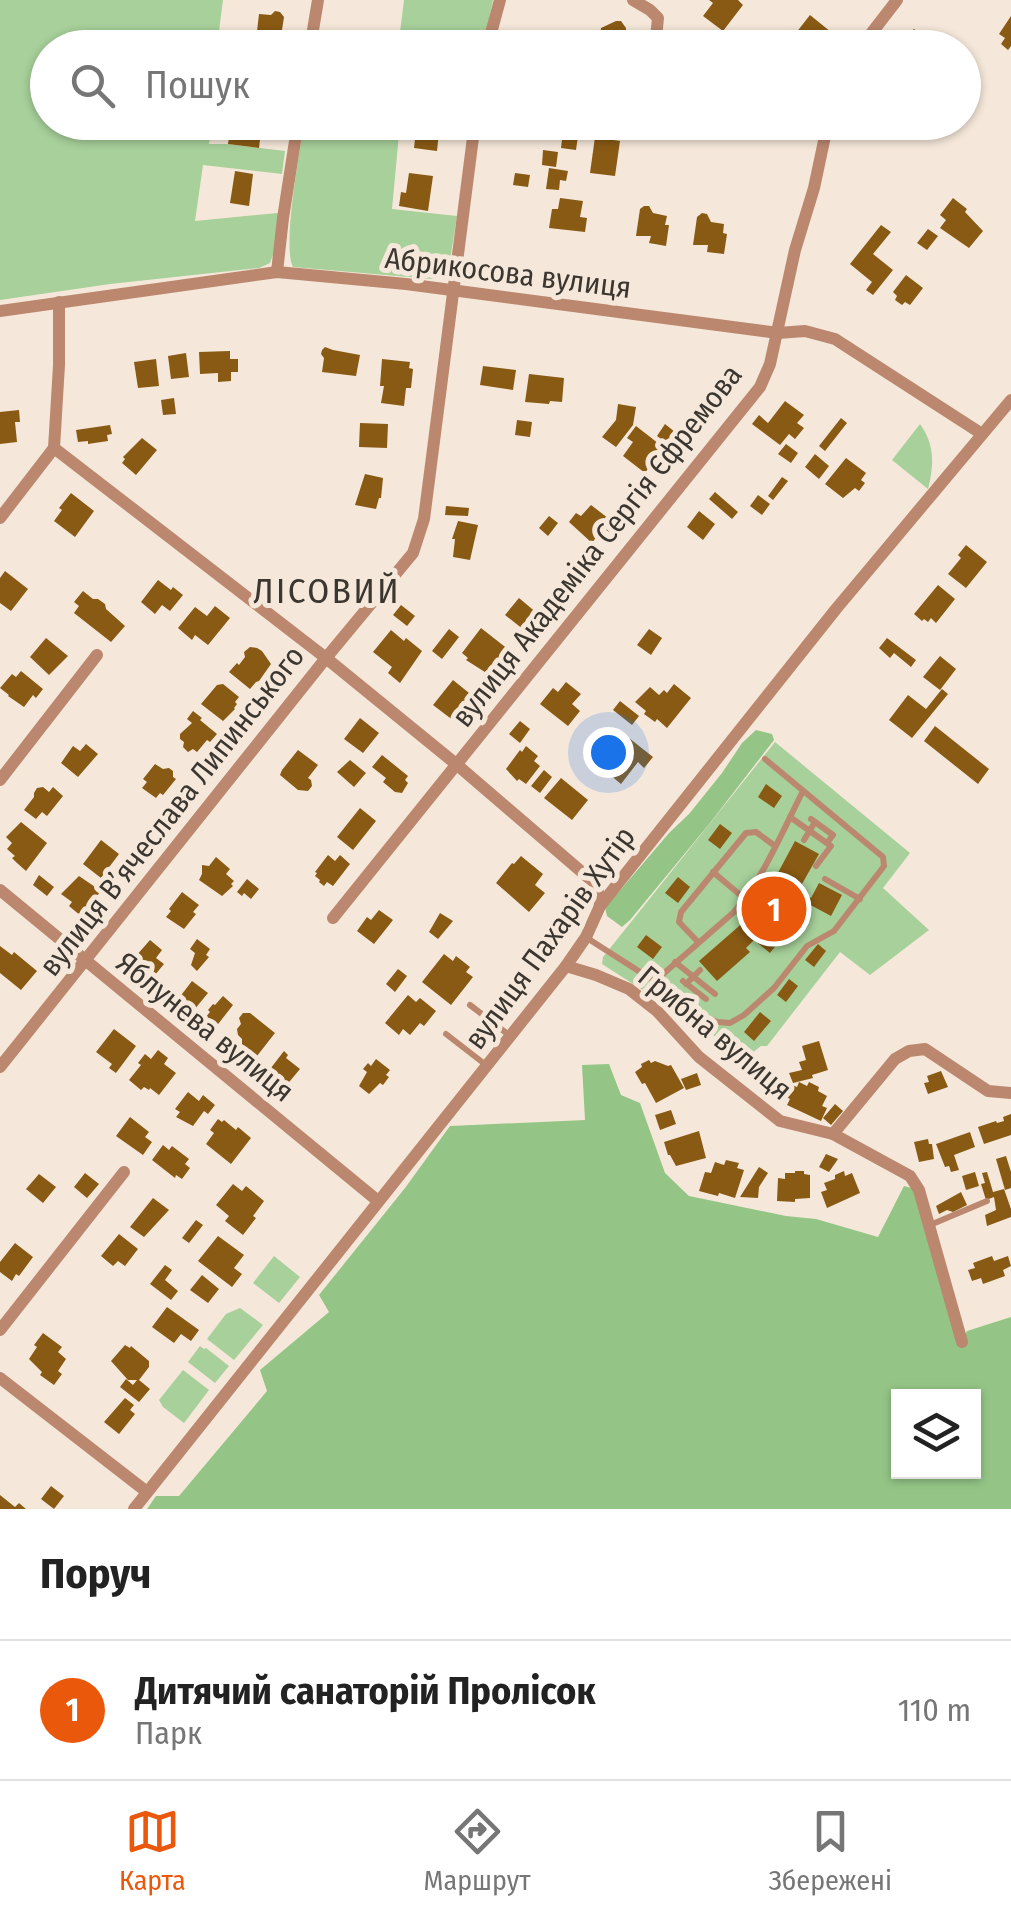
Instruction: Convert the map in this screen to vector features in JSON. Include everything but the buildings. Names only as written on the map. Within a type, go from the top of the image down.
[{"type":"street","points":[[313,30],[318,0]]},
{"type":"street","points":[[492,30],[500,0]]},
{"type":"street","points":[[633,0],[658,18],[656,30]]},
{"type":"street","points":[[874,30],[897,0]]},
{"type":"street","points":[[277,272],[295,140]]},
{"type":"street","name":"вулиця Вʼячеслава Липинського","points":[[0,1067],[413,553],[424,519],[473,140]]},
{"type":"street","name":"вулиця Академіка Сергія Єфремова","points":[[333,918],[760,387],[770,364],[824,140]]},
{"type":"street","name":"Абрикосова вулиця","points":[[0,310],[277,272],[406,284],[778,333],[804,331],[835,339],[982,434]]},
{"type":"street","points":[[0,518],[54,448],[59,302]]},
{"type":"street","name":"вулиця Пахарів Хутір","points":[[134,1509],[566,966],[586,937],[600,906],[836,609],[1011,400]]},
{"type":"street","points":[[54,448],[456,764],[596,885],[600,906]]},
{"type":"street","points":[[0,780],[96,655]]},
{"type":"street","name":"Яблунева вулиця","points":[[0,890],[378,1201]]},
{"type":"street","name":"Грибна вулиця","points":[[566,966],[628,989],[658,1011],[699,1057],[780,1122],[833,1134],[910,1176],[920,1190],[962,1342]]},
{"type":"street","points":[[833,1134],[896,1059],[909,1050],[925,1050],[988,1091],[1010,1094]]},
{"type":"street","points":[[0,1330],[124,1172]]},
{"type":"street","points":[[0,1378],[147,1492]]},
{"type":"lane","points":[[586,937],[704,1017],[722,1023],[734,1022],[774,988],[807,946],[834,930],[884,866],[883,858],[765,758]]},
{"type":"lane","points":[[655,981],[745,899],[803,791]]},
{"type":"lane","points":[[790,817],[831,846],[816,866]]},
{"type":"lane","points":[[804,840],[813,820],[833,835],[816,847]]},
{"type":"lane","points":[[698,942],[679,922],[678,914],[748,831],[760,833],[775,846]]},
{"type":"lane","points":[[713,872],[745,899]]},
{"type":"lane","points":[[826,879],[860,899]]},
{"type":"lane","points":[[675,962],[694,977],[709,987],[704,998],[685,982],[694,977],[700,970]]},
{"type":"lane","points":[[470,1005],[510,1036]]},
{"type":"lane","points":[[446,1034],[487,1066]]},
{"type":"lane","points":[[929,1225],[987,1201]]},
{"type":"green space","points":[[0,0],[223,0],[219,30],[30,30],[30,140],[210,140],[209,144],[285,151],[282,174],[203,165],[195,221],[278,213],[270,263],[259,268],[0,300]]},
{"type":"green space","points":[[404,0],[493,0],[487,30],[400,30]]},
{"type":"green space","points":[[301,140],[398,140],[392,209],[457,216],[448,273],[432,279],[293,267],[290,240]]},
{"type":"green space","points":[[920,424],[932,455],[928,489],[892,460]]},
{"type":"green space","points":[[756,730],[772,734],[774,740],[710,823],[630,920],[622,927],[607,916],[605,908],[689,814]]},
{"type":"green space","points":[[775,742],[910,853],[883,888],[929,930],[870,975],[840,952],[767,1046],[747,1057],[602,964],[603,957]]},
{"type":"green space","points":[[609,1064],[621,1095],[640,1103],[665,1173],[689,1196],[816,1219],[878,1237],[904,1186],[919,1190],[963,1340],[967,1331],[1011,1317],[1011,1509],[147,1509],[156,1496],[179,1496],[267,1391],[260,1370],[329,1312],[319,1295],[450,1126],[585,1120],[582,1065]]},
{"type":"green space","points":[[274,1256],[300,1277],[279,1303],[253,1283]]},
{"type":"green space","points":[[240,1308],[263,1325],[234,1360],[207,1339],[226,1314]]},
{"type":"green space","points":[[200,1346],[229,1366],[215,1383],[188,1362]]},
{"type":"green space","points":[[183,1370],[209,1390],[184,1423],[159,1400]]},
{"type":"place","name":"Дитячий санаторій Пролісок","points":[[774,909]]},
{"type":"district","name":"ЛІСОВИЙ","points":[[327,591]]}]
